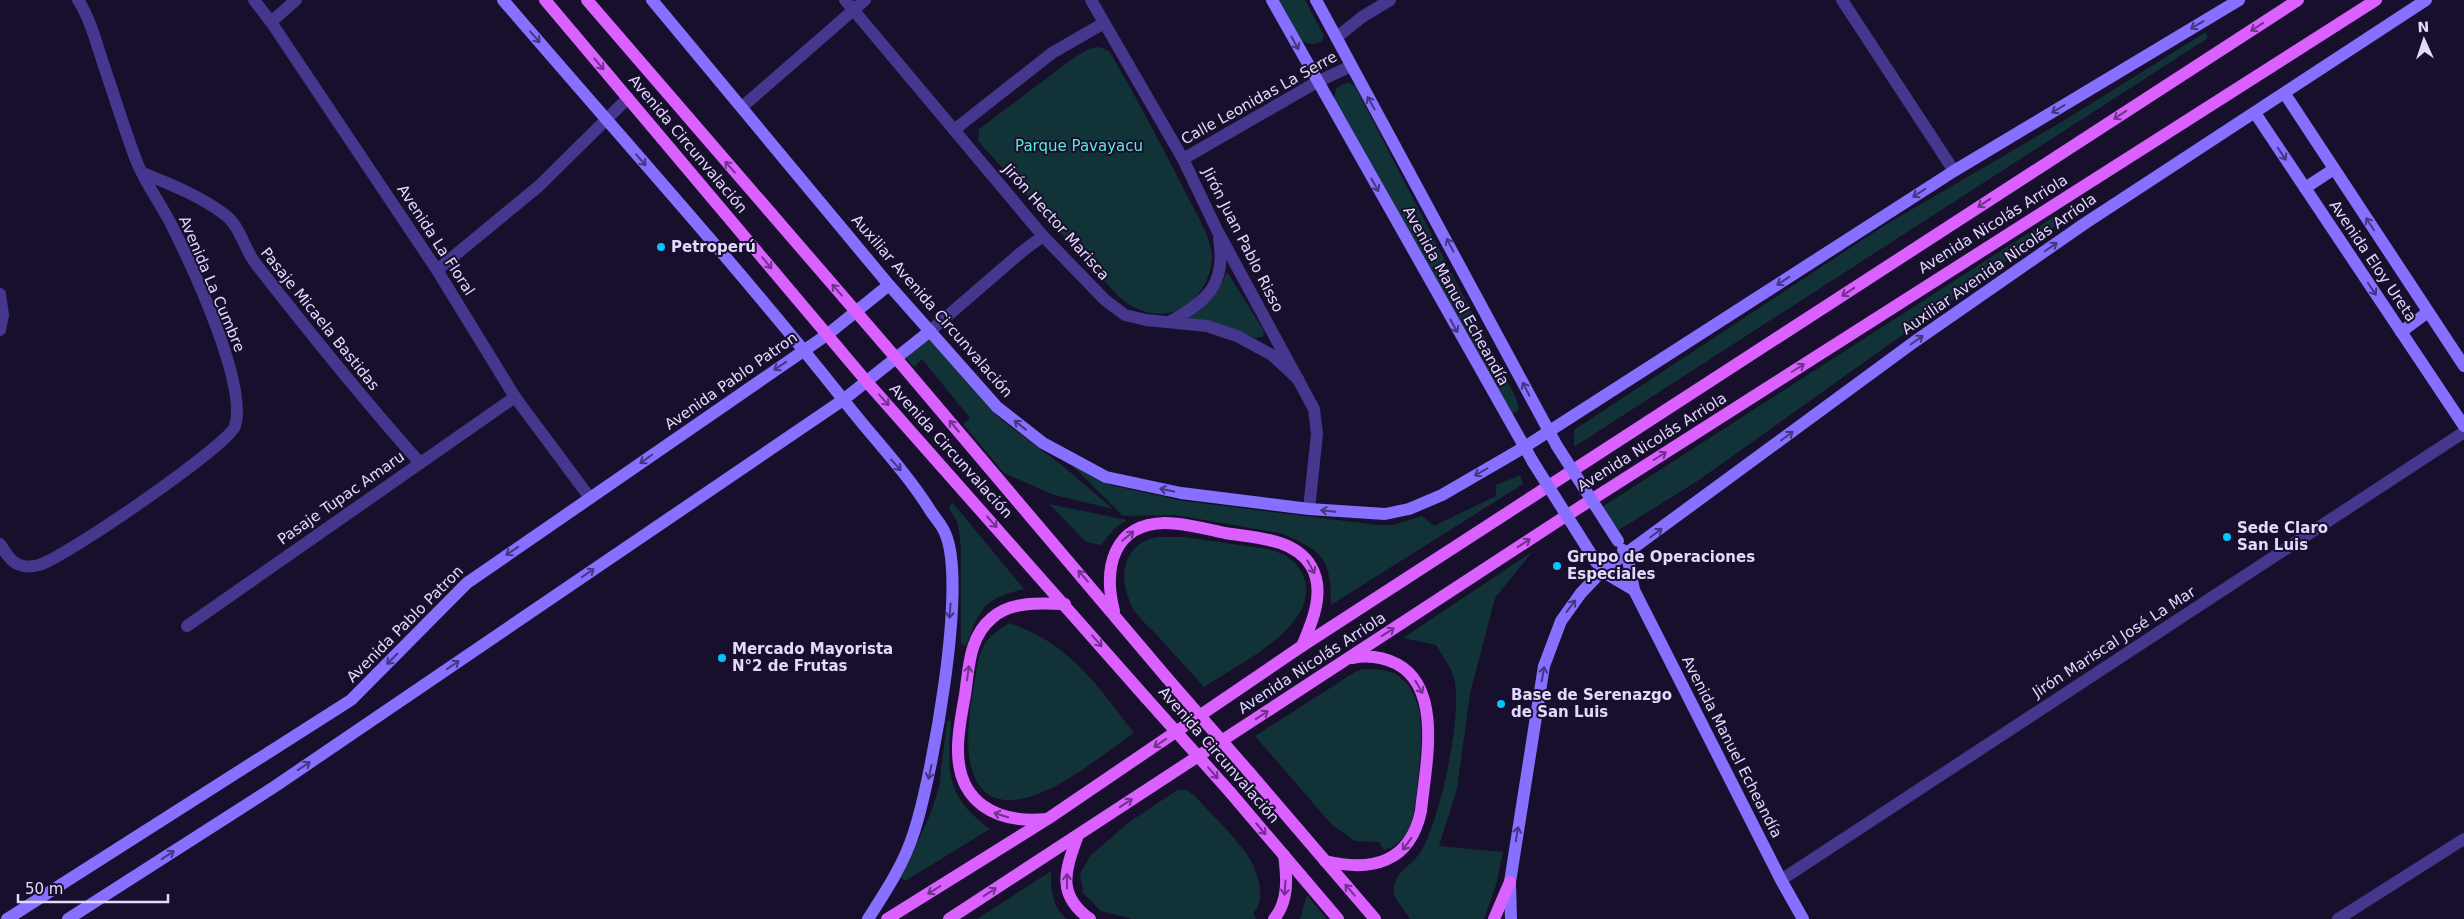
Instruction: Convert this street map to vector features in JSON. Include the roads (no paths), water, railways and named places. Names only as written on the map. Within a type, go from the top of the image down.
[{"type":"main road","name":"Avenida Circunvalación","points":[[545,0],[867,382],[1230,792],[1338,919]]},
{"type":"main road","name":"Avenida Circunvalación","points":[[588,0],[1375,919]]},
{"type":"main road","name":"Avenida Nicolás Arriola","points":[[887,919],[1049,818],[1302,646],[2298,0]]},
{"type":"main road","name":"Avenida Nicolás Arriola","points":[[949,919],[1564,517],[2376,0]]},
{"type":"main road","points":[[1114,614],[1109,584],[1112,561],[1122,540],[1130,532],[1140,527],[1175,524],[1282,544],[1299,552],[1306,558],[1316,579],[1317,598],[1309,630],[1302,646]]},
{"type":"main road","points":[[1049,818],[1015,819],[987,810],[967,790],[960,769],[958,748],[970,655],[975,640],[983,627],[993,616],[1011,608],[1036,603],[1065,604]]},
{"type":"main road","points":[[1325,861],[1352,866],[1366,865],[1390,858],[1401,852],[1408,844],[1418,823],[1421,811],[1428,720],[1425,697],[1419,686],[1403,668],[1385,659],[1360,656],[1347,659]]},
{"type":"main road","points":[[1078,835],[1067,868],[1066,887],[1072,901],[1090,919]]},
{"type":"main road","points":[[1274,919],[1280,910],[1286,893],[1284,855]]},
{"type":"main road","points":[[1494,919],[1510,882]]},
{"type":"street","name":"Avenida La Cumbre","points":[[0,544],[10,559],[23,566],[39,565],[68,550],[204,458],[225,440],[235,426],[236,392],[224,347],[172,225],[136,160],[97,44],[83,7],[78,0]]},
{"type":"street","name":"Avenida La Floral","points":[[254,0],[271,22],[437,270],[515,397],[590,498]]},
{"type":"street","points":[[271,22],[296,0]]},
{"type":"street","points":[[503,0],[804,350],[915,486],[945,534],[952,558],[947,660],[931,771],[914,834],[898,873],[868,919]]},
{"type":"street","name":"Auxiliar Avenida Circunvalación","points":[[652,0],[889,285],[997,407],[1043,443],[1106,476],[1181,493],[1309,509],[1385,514],[1408,509],[1442,495],[1523,448]]},
{"type":"street","points":[[742,107],[849,5],[865,0]]},
{"type":"street","name":"Jirón Juan Pablo Risso","points":[[1091,0],[1183,158],[1218,230],[1314,409],[1317,434],[1309,509]]},
{"type":"street","name":"Avenida Manuel Echeandía","points":[[1272,0],[1523,448],[1599,566],[1634,590]]},
{"type":"street","name":"Avenida Manuel Echeandía","points":[[1316,0],[1480,300],[1548,432],[1627,555],[1634,590],[1781,880],[1803,919]]},
{"type":"street","name":"Calle Leonidas La Serre","points":[[1336,38],[1390,0]]},
{"type":"street","points":[[1842,0],[1954,171]]},
{"type":"street","points":[[1523,448],[1954,171],[2239,0]]},
{"type":"street","name":"Auxiliar Avenida Nicolás Arriola","points":[[1599,566],[1627,555],[1914,342],[2084,224],[2426,0]]},
{"type":"street","name":"Jirón Hector Marisca","points":[[849,5],[1043,236],[1105,300],[1125,315],[1146,320],[1207,326],[1238,336],[1272,355],[1298,379]]},
{"type":"street","points":[[954,130],[1052,53],[1104,23]]},
{"type":"street","name":"Calle Leonidas La Serre","points":[[1183,158],[1317,82],[1351,66]]},
{"type":"street","name":"Avenida Eloy Ureta","points":[[2285,94],[2464,366]]},
{"type":"street","points":[[437,270],[539,186],[628,98]]},
{"type":"street","name":"Avenida Eloy Ureta","points":[[2255,113],[2464,426]]},
{"type":"street","points":[[2305,188],[2334,169]]},
{"type":"street","name":"Pasaje Micaela Bastidas","points":[[143,173],[173,185],[226,214],[238,231],[247,253],[306,329],[354,389],[420,463]]},
{"type":"street","points":[[1169,322],[1195,308],[1210,294],[1219,275],[1222,257],[1218,230]]},
{"type":"street","points":[[68,919],[282,781],[843,400],[930,332],[1024,250],[1043,236]]},
{"type":"street","name":"Avenida Pablo Patron","points":[[7,919],[350,700],[467,582],[828,334],[889,285]]},
{"type":"street","points":[[0,294],[3,314],[0,330]]},
{"type":"street","points":[[2401,332],[2428,312]]},
{"type":"street","name":"Pasaje Tupac Amaru","points":[[187,626],[515,397]]},
{"type":"street","name":"Jirón Mariscal José La Mar","points":[[1781,880],[2464,432]]},
{"type":"street","points":[[1511,919],[1510,882],[1544,666],[1561,621],[1599,566]]},
{"type":"street","points":[[2338,919],[2464,839]]},
{"type":"place","name":"Petroperú","points":[[661,247]]},
{"type":"place","name":"Sede Claro San Luis","points":[[2227,537]]},
{"type":"place","name":"Grupo de Operaciones Especiales","points":[[1557,566]]},
{"type":"place","name":"Mercado Mayorista N°2 de Frutas","points":[[722,658]]},
{"type":"place","name":"Base de Serenazgo de San Luis","points":[[1501,704]]},
{"type":"park label","name":"Parque Pavayacu","points":[[1079,146]]}]
